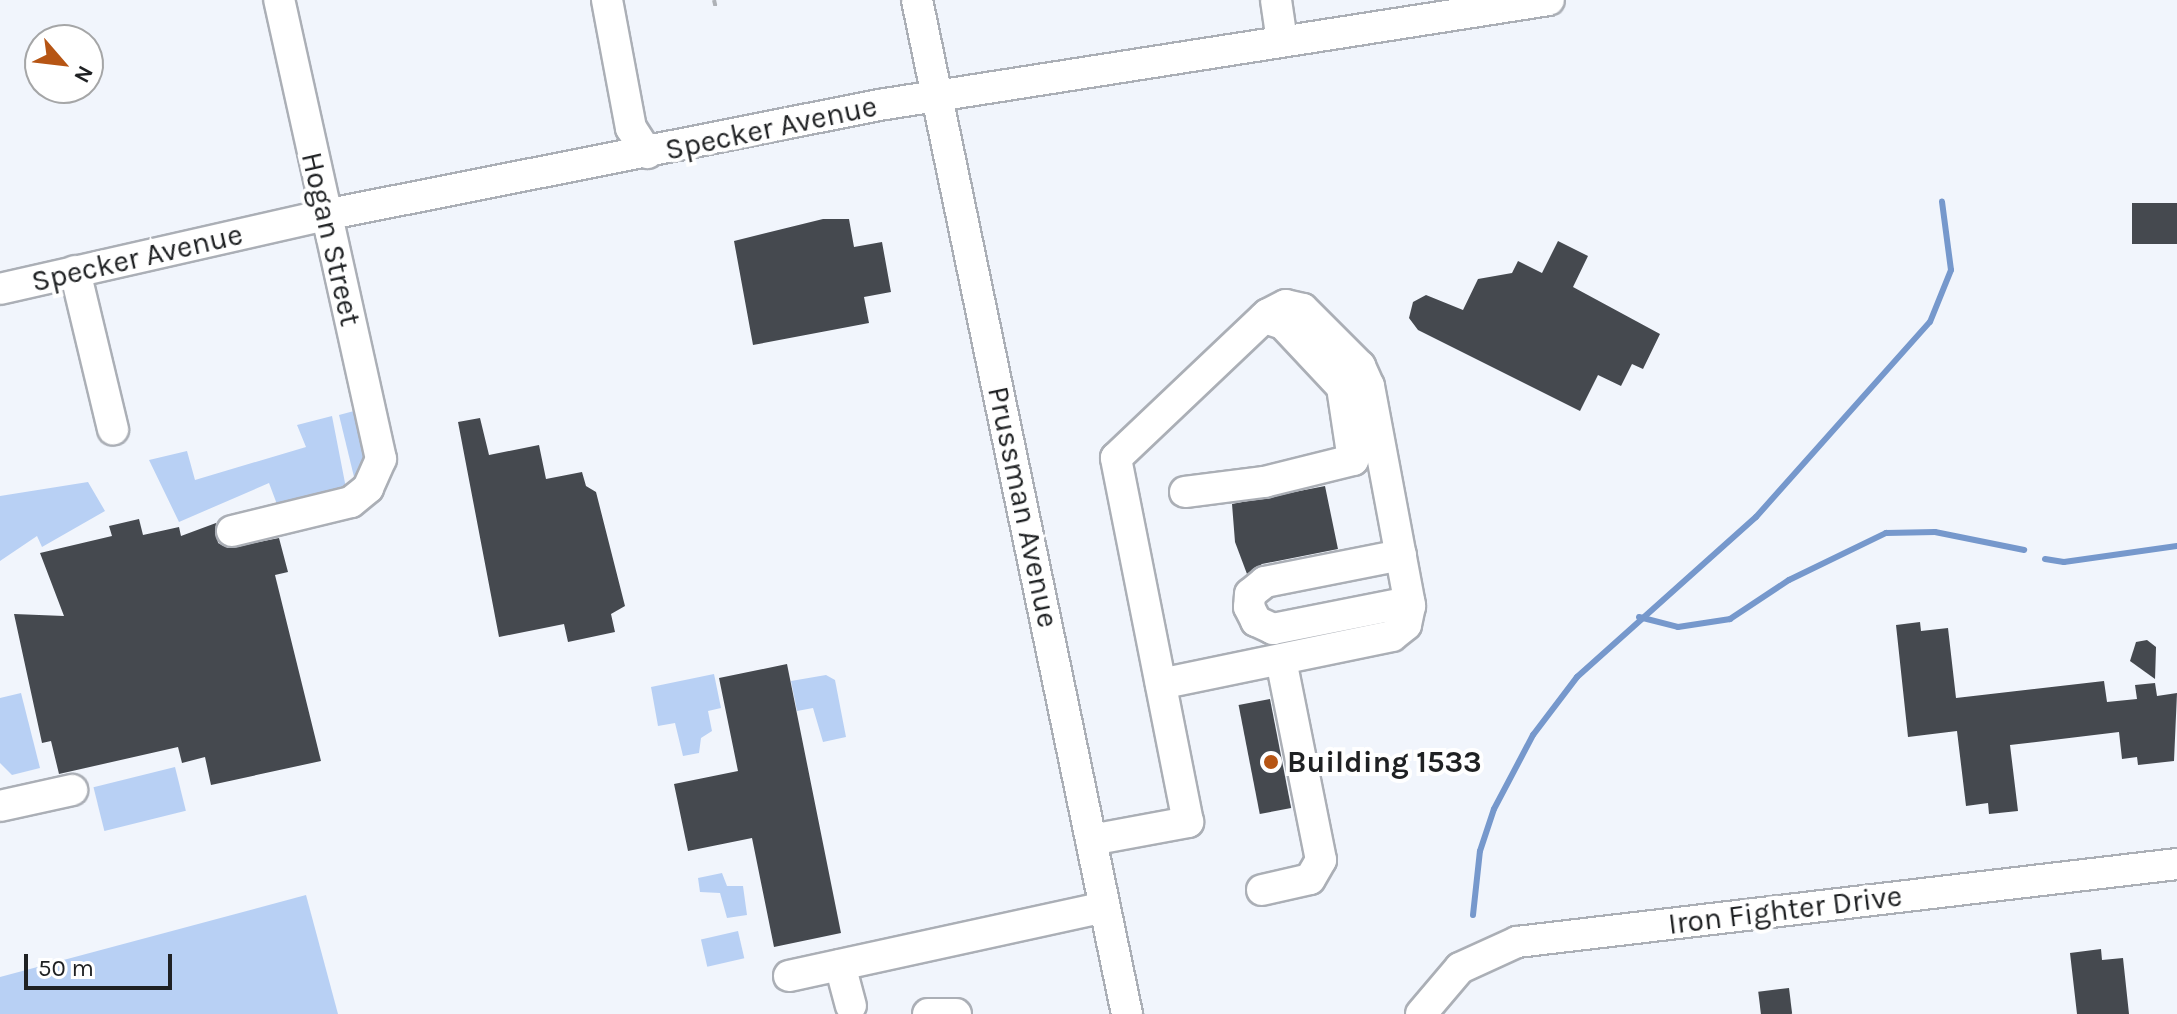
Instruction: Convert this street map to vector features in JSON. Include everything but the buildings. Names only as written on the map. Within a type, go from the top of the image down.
[{"type":"street","name":"Hogan Street","points":[[232,531],[351,502],[376,477],[380,449],[279,0]]},
{"type":"street","points":[[607,0],[631,128],[647,153]]},
{"type":"street","name":"Prussman Avenue","points":[[917,0],[934,96],[1127,1014]]},
{"type":"street","points":[[1276,0],[1282,41]]},
{"type":"street","name":"Specker Avenue","points":[[0,289],[325,215],[934,96],[1549,0]]},
{"type":"street","points":[[75,271],[113,429]]},
{"type":"street","points":[[1091,840],[1188,822],[1116,458],[1264,318],[1286,305],[1303,309],[1360,366],[1401,555],[1409,602],[1406,625],[1392,636],[1161,684]]},
{"type":"street","points":[[1185,492],[1264,482],[1353,460],[1342,387],[1283,324],[1264,318]]},
{"type":"street","points":[[1401,555],[1265,582],[1250,594],[1249,607],[1256,621],[1273,629],[1409,602]]},
{"type":"street","points":[[1262,890],[1310,879],[1321,860],[1281,660]]},
{"type":"street","points":[[0,806],[72,790]]},
{"type":"street","name":"Iron Fighter Drive","points":[[1421,1014],[1460,968],[1528,940],[2177,864]]},
{"type":"street","points":[[789,976],[1105,907]]},
{"type":"street","points":[[840,965],[851,1006]]},
{"type":"street","points":[[928,1014],[956,1014]]},
{"type":"path","points":[[714,0],[716,9]]},
{"type":"shaded area","points":[[354,411],[364,459],[355,481],[339,415]]},
{"type":"shaded area","points":[[332,416],[346,488],[278,507],[269,483],[179,522],[149,460],[187,451],[195,480],[306,447],[297,425]]},
{"type":"shaded area","points":[[88,482],[105,511],[42,547],[37,536],[0,561],[0,496]]},
{"type":"shaded area","points":[[714,674],[721,708],[708,711],[712,731],[701,738],[699,753],[683,756],[675,723],[658,726],[651,687]]},
{"type":"shaded area","points":[[826,675],[835,680],[846,737],[823,742],[813,708],[797,711],[791,681]]},
{"type":"shaded area","points":[[21,693],[40,768],[12,775],[0,763],[0,698]]},
{"type":"shaded area","points":[[175,767],[186,811],[104,831],[93,787]]},
{"type":"shaded area","points":[[722,873],[727,886],[743,886],[747,915],[727,918],[720,893],[700,892],[698,878]]},
{"type":"shaded area","points":[[306,895],[338,1014],[0,1014],[0,977]]},
{"type":"shaded area","points":[[738,931],[744,958],[707,967],[701,940]]},
{"type":"waterway","points":[[1473,915],[1480,851],[1494,809],[1533,735],[1577,677],[1756,517],[1930,322],[1951,270],[1942,202]]},
{"type":"waterway","points":[[1639,617],[1678,627],[1730,619],[1789,580],[1886,533],[1935,532],[2024,550]]},
{"type":"waterway","points":[[2045,559],[2064,562],[2177,546]]},
{"type":"place","name":"Building 1533","points":[[1271,762]]}]
